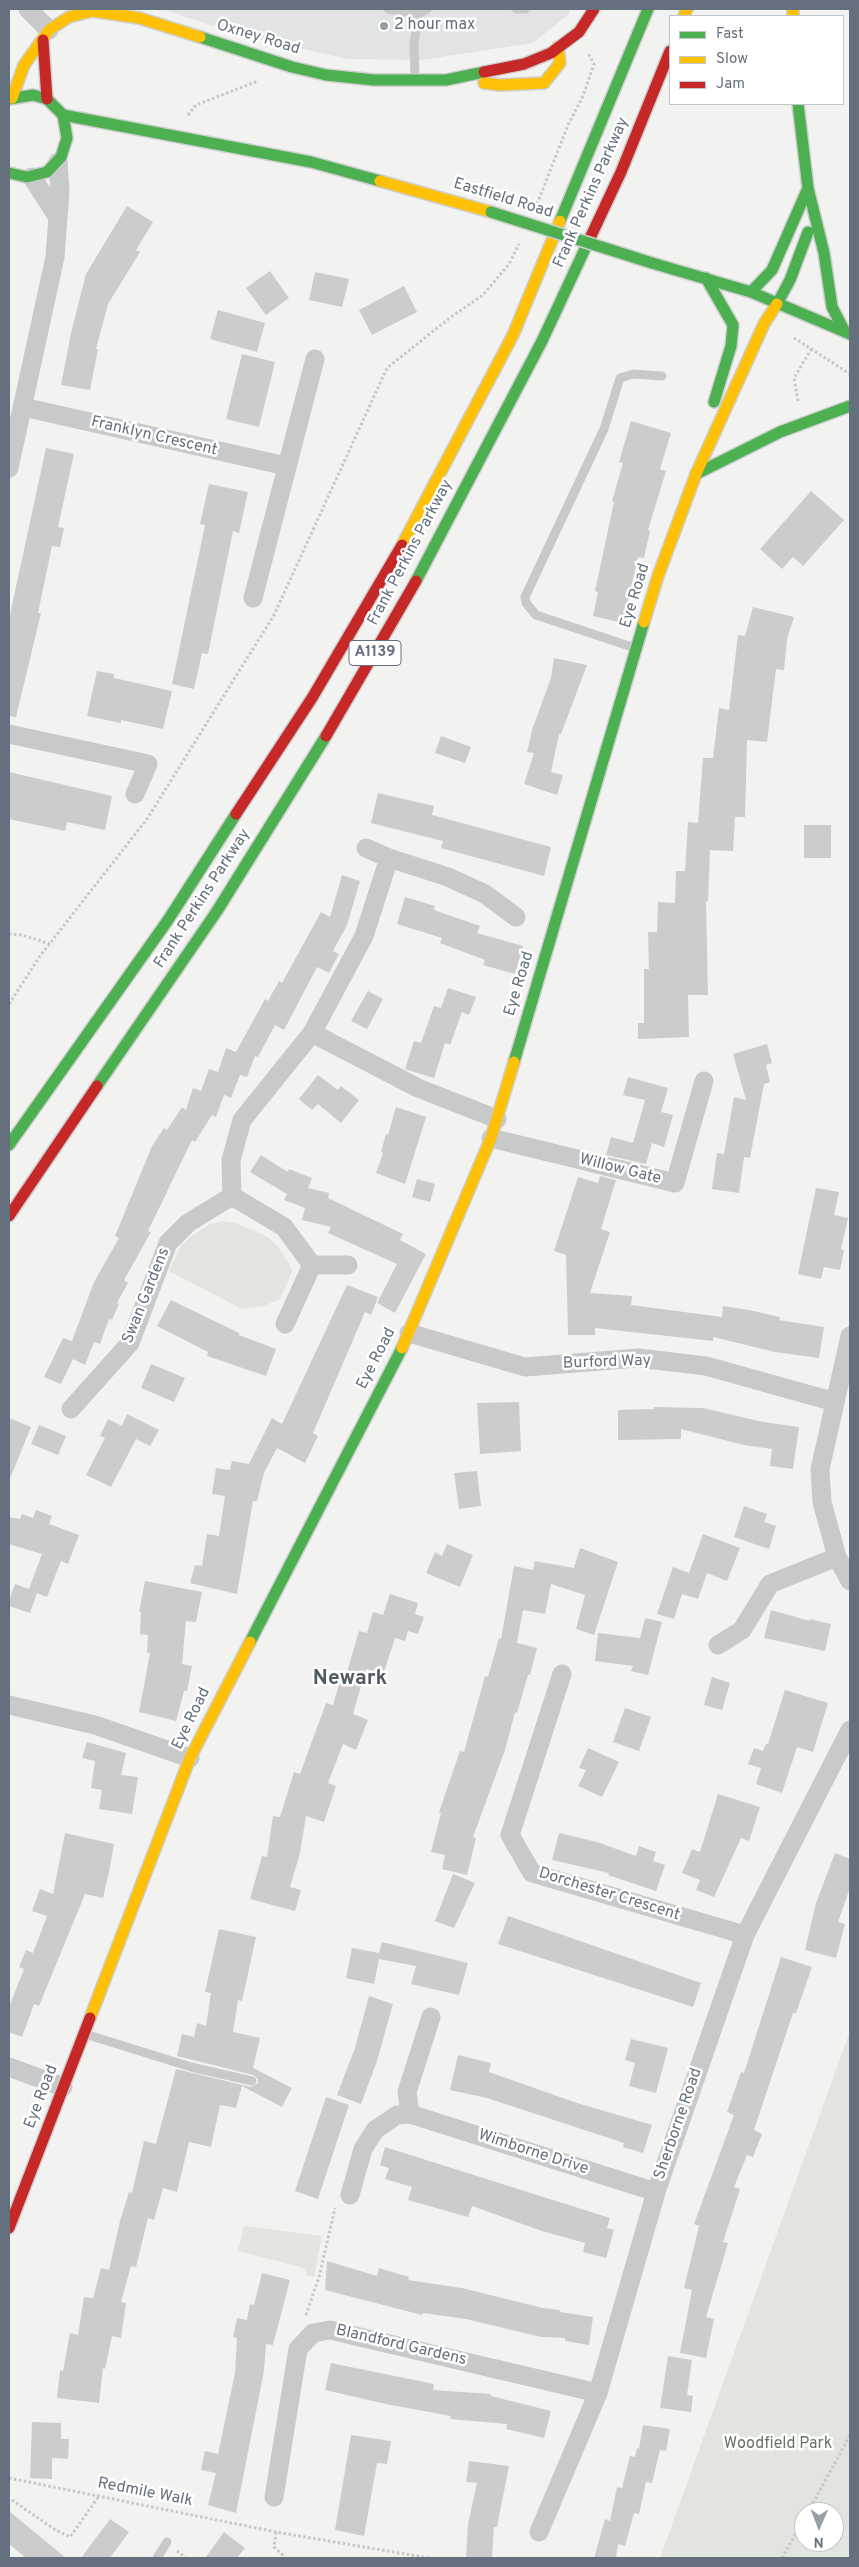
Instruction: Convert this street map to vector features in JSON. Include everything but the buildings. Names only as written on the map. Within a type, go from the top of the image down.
[{"type":"main road","name":"Oxney Road","points":[[446,80],[524,64],[558,47],[579,32],[594,9]]},
{"type":"main road","name":"Frank Perkins Parkway","points":[[9,1145],[168,920],[312,698],[386,575],[512,335],[648,9]]},
{"type":"main road","name":"Oxney Road","points":[[10,98],[24,66],[46,35],[69,17],[92,11],[111,12],[139,18],[292,67],[326,75],[415,81],[446,80],[500,85],[544,83],[560,63],[558,47]]},
{"type":"main road","points":[[46,35],[47,100]]},
{"type":"main road","name":"Frank Perkins Parkway","points":[[9,1216],[217,911],[339,716],[396,616],[542,341],[621,172],[669,53]]},
{"type":"main road","points":[[10,98],[33,95],[47,100],[63,115],[67,138],[66,152],[47,172],[16,176]]},
{"type":"main road","points":[[798,105],[808,188],[824,253],[832,307],[848,333]]},
{"type":"main road","name":"Eastfield Road","points":[[63,115],[311,162],[491,212],[751,292],[848,333]]},
{"type":"main road","name":"Eastfield Road","points":[[110,134],[136,129]]},
{"type":"main road","points":[[751,292],[772,270],[808,188]]},
{"type":"main road","name":"Eye Road","points":[[9,2228],[190,1758],[409,1333],[491,1138],[658,576],[696,474],[764,324],[794,272],[814,216]]},
{"type":"main road","name":"Eye Road","points":[[696,474],[696,452],[731,346],[733,324],[706,278]]},
{"type":"main road","points":[[696,474],[800,424],[850,406]]},
{"type":"street","points":[[28,9],[46,35]]},
{"type":"street","points":[[9,468],[55,258],[57,216],[66,152]]},
{"type":"street","points":[[16,176],[57,216]]},
{"type":"street","points":[[253,598],[315,359]]},
{"type":"street","name":"Franklyn Crescent","points":[[22,407],[286,466]]},
{"type":"street","points":[[9,734],[148,764],[135,794]]},
{"type":"street","points":[[366,848],[389,858],[448,877],[485,894],[516,917]]},
{"type":"street","points":[[312,1265],[284,1227],[232,1196],[231,1160],[242,1120],[312,1033],[364,936],[389,858]]},
{"type":"street","points":[[312,1033],[418,1088],[497,1119]]},
{"type":"street","name":"Willow Gate","points":[[491,1138],[675,1183],[704,1080]]},
{"type":"street","name":"Swan Gardens","points":[[72,1408],[130,1343],[168,1243],[188,1223],[232,1196]]},
{"type":"street","points":[[312,1265],[348,1265]]},
{"type":"street","points":[[285,1324],[312,1265]]},
{"type":"street","name":"Burford Way","points":[[409,1333],[525,1366],[638,1358],[706,1366],[835,1402]]},
{"type":"street","points":[[850,1336],[820,1469],[822,1502],[837,1557],[850,1581]]},
{"type":"street","points":[[718,1645],[742,1630],[770,1584],[837,1557]]},
{"type":"street","name":"Dorchester Crescent","points":[[562,1674],[510,1835],[532,1873],[744,1935]]},
{"type":"street","points":[[9,1705],[96,1725],[190,1758]]},
{"type":"street","name":"Sherborne Road","points":[[539,2532],[598,2393],[656,2192],[744,1935],[850,1730]]},
{"type":"street","points":[[350,2195],[363,2148],[375,2130],[397,2116],[410,2114],[407,2092],[430,2017]]},
{"type":"street","points":[[9,2067],[64,2087]]},
{"type":"street","name":"Wimborne Drive","points":[[410,2114],[656,2192]]},
{"type":"street","name":"Blandford Gardens","points":[[274,2497],[298,2349],[313,2334],[330,2330],[598,2393]]},
{"type":"lane","points":[[388,9],[419,11],[427,9]]},
{"type":"lane","points":[[516,9],[525,9]]},
{"type":"lane","points":[[415,81],[414,43],[419,11]]},
{"type":"lane","points":[[637,648],[536,615],[526,603],[525,597],[604,429],[620,378],[633,374],[662,376]]},
{"type":"lane","points":[[83,2033],[191,2067],[252,2081]]},
{"type":"lane","points":[[157,2558],[167,2542]]},
{"type":"path","points":[[533,212],[568,124],[583,96],[594,64],[587,51]]},
{"type":"path","points":[[171,134],[196,105],[221,97],[292,67]]},
{"type":"path","points":[[9,1004],[50,944],[148,820],[274,615],[387,368],[451,317],[483,295],[509,264],[521,238]]},
{"type":"path","points":[[800,424],[797,388],[794,378],[812,348],[850,374]]},
{"type":"path","points":[[9,934],[22,935],[50,944]]},
{"type":"path","points":[[313,2334],[304,2320],[319,2277],[337,2201],[346,2204],[350,2195]]},
{"type":"path","points":[[813,2502],[850,2435]]},
{"type":"path","name":"Redmile Walk","points":[[9,2478],[276,2532],[429,2558]]},
{"type":"path","points":[[12,2500],[54,2529],[70,2537],[99,2496]]},
{"type":"path","points":[[276,2532],[274,2547],[286,2558]]},
{"type":"path","points":[[782,2558],[794,2537]]},
{"type":"shaded area","name":"2 hour max","points":[[161,9],[570,9],[569,14],[533,43],[421,60],[348,59],[248,37]]},
{"type":"green space","points":[[223,1221],[235,1223],[268,1237],[279,1248],[290,1265],[292,1272],[280,1299],[264,1306],[242,1309],[169,1271],[180,1247],[190,1237],[210,1224]]},
{"type":"green space","name":"Woodfield Park","points":[[850,2031],[850,2558],[660,2558]]},
{"type":"green space","points":[[244,2226],[322,2236],[314,2277],[307,2275],[304,2268],[238,2251]]},
{"type":"traffic: fast","points":[[560,221],[648,9]]},
{"type":"traffic: fast","points":[[200,37],[292,67],[326,75],[374,80],[446,80],[484,72]]},
{"type":"traffic: fast","points":[[9,99],[33,95],[47,99],[63,115],[67,138],[61,157],[47,172],[27,177],[9,173]]},
{"type":"traffic: fast","points":[[798,105],[808,188],[824,253],[832,307],[845,332]]},
{"type":"traffic: fast","points":[[63,115],[311,162],[380,181]]},
{"type":"traffic: fast","points":[[751,292],[772,270],[808,188]]},
{"type":"traffic: fast","points":[[491,212],[652,263]]},
{"type":"traffic: fast","points":[[777,304],[790,280],[808,232]]},
{"type":"traffic: fast","points":[[416,581],[542,341],[591,236]]},
{"type":"traffic: fast","points":[[652,263],[751,292],[850,334]]},
{"type":"traffic: fast","points":[[706,278],[733,325],[731,346],[714,402]]},
{"type":"traffic: fast","points":[[696,474],[780,432],[850,406]]},
{"type":"traffic: fast","points":[[514,1062],[644,622]]},
{"type":"traffic: fast","points":[[97,1086],[217,911],[326,736]]},
{"type":"traffic: fast","points":[[9,1145],[168,920],[236,814]]},
{"type":"traffic: fast","points":[[250,1642],[402,1348]]},
{"type":"traffic: slow","points":[[684,15],[687,9]]},
{"type":"traffic: slow","points":[[793,9],[793,15]]},
{"type":"traffic: slow","points":[[12,98],[24,65],[49,30],[69,17],[92,11],[139,18],[200,37]]},
{"type":"traffic: slow","points":[[484,83],[500,85],[544,83],[560,63],[558,47]]},
{"type":"traffic: slow","points":[[380,181],[491,212]]},
{"type":"traffic: slow","points":[[402,545],[513,335],[560,221]]},
{"type":"traffic: slow","points":[[644,622],[658,576],[696,474],[764,324],[777,304]]},
{"type":"traffic: slow","points":[[402,1348],[491,1138],[514,1062]]},
{"type":"traffic: slow","points":[[90,2018],[190,1758],[250,1642]]},
{"type":"traffic: jam","points":[[579,32],[594,9]]},
{"type":"traffic: jam","points":[[484,72],[524,64],[551,53],[579,32]]},
{"type":"traffic: jam","points":[[43,40],[47,99]]},
{"type":"traffic: jam","points":[[591,236],[621,172],[669,53]]},
{"type":"traffic: jam","points":[[236,814],[312,698],[402,545]]},
{"type":"traffic: jam","points":[[326,736],[416,581]]},
{"type":"traffic: jam","points":[[9,1216],[97,1086]]},
{"type":"traffic: jam","points":[[9,2228],[90,2018]]},
{"type":"place","name":"2 hour max","points":[[384,26]]},
{"type":"district","name":"Newark","points":[[350,1680]]}]
